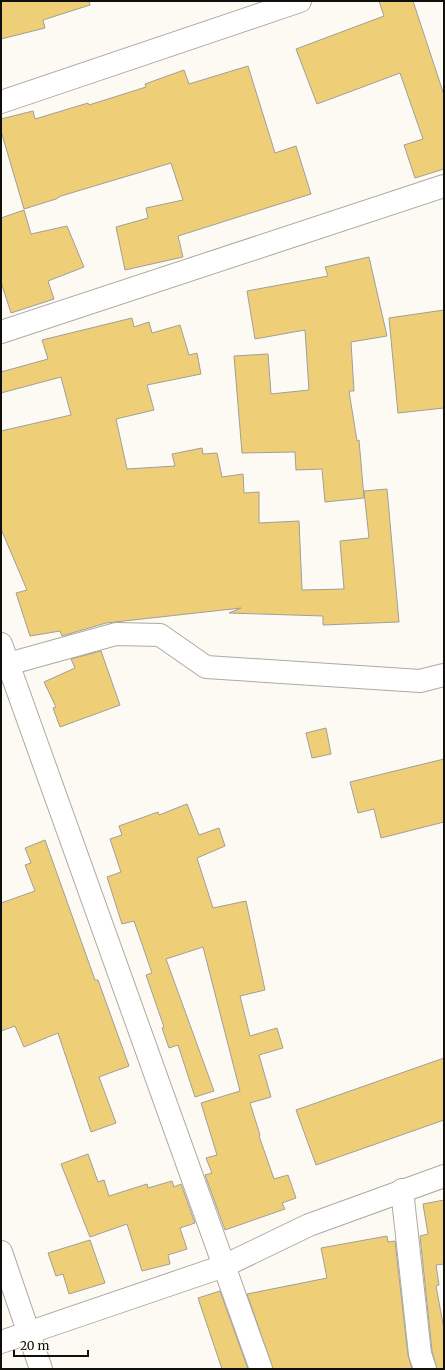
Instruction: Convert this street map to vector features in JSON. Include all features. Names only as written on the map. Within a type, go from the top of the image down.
[{"type":"street","points":[[1,102],[300,1]]},
{"type":"street","points":[[1,332],[444,186]]},
{"type":"street","points":[[261,1369],[5,654],[116,634],[160,635],[206,667],[420,681],[444,674]]},
{"type":"street","points":[[1,1342],[224,1266],[309,1225],[444,1176]]},
{"type":"street","points":[[402,1190],[420,1354],[425,1369]]},
{"type":"street","points":[[1,1252],[42,1369]]},
{"type":"building","points":[[1,1],[89,1],[90,5],[43,20],[45,28],[1,39]]},
{"type":"building","points":[[379,1],[413,1],[444,95],[444,169],[415,178],[404,145],[423,139],[400,73],[317,104],[296,49],[384,16]]},
{"type":"building","points":[[248,66],[275,153],[296,146],[311,194],[178,236],[183,257],[125,270],[116,227],[148,218],[146,208],[183,200],[171,163],[61,196],[24,209],[1,131],[1,119],[33,111],[35,119],[88,103],[89,105],[146,87],[145,84],[184,70],[189,84]]},
{"type":"building","points":[[24,210],[31,234],[67,226],[84,267],[48,281],[54,299],[11,313],[1,282],[1,218]]},
{"type":"building","points":[[369,257],[387,336],[351,342],[354,391],[349,391],[357,441],[359,440],[364,498],[325,502],[322,469],[296,470],[295,452],[242,453],[234,356],[268,354],[271,394],[309,390],[305,330],[255,339],[247,291],[328,276],[325,267]]},
{"type":"building","points":[[444,310],[444,408],[398,413],[389,318]]},
{"type":"building","points":[[132,318],[134,327],[149,322],[152,333],[180,325],[189,355],[197,353],[201,374],[147,385],[154,410],[116,419],[127,469],[175,466],[172,454],[202,448],[203,454],[217,453],[222,477],[243,474],[244,493],[259,492],[259,523],[299,521],[302,590],[344,589],[340,541],[369,538],[364,491],[387,489],[399,622],[323,625],[323,616],[229,613],[241,608],[106,623],[62,636],[60,631],[30,636],[16,593],[27,590],[1,529],[1,431],[71,415],[61,377],[1,393],[1,372],[48,359],[42,340]]},
{"type":"building","points":[[101,651],[120,705],[60,727],[53,708],[56,707],[44,682],[75,668],[71,659]]},
{"type":"building","points":[[326,728],[331,754],[312,758],[306,733]]},
{"type":"building","points":[[444,759],[444,822],[381,838],[374,809],[358,813],[350,782]]},
{"type":"building","points":[[187,804],[199,835],[219,828],[225,846],[197,858],[213,908],[246,901],[265,990],[240,996],[250,1036],[277,1028],[283,1048],[259,1055],[271,1097],[250,1103],[260,1135],[259,1136],[274,1179],[288,1175],[296,1198],[282,1203],[285,1209],[225,1230],[205,1175],[212,1173],[206,1158],[217,1155],[201,1103],[240,1091],[203,947],[166,959],[214,1091],[195,1097],[178,1045],[169,1048],[162,1028],[164,1027],[146,975],[152,973],[134,921],[122,924],[107,877],[121,872],[110,839],[122,835],[119,826],[158,812],[159,815]]},
{"type":"building","points":[[45,840],[95,980],[98,980],[129,1066],[99,1077],[116,1123],[91,1132],[58,1033],[24,1047],[15,1026],[1,1031],[1,903],[35,891],[25,865],[31,863],[25,848]]},
{"type":"building","points":[[444,1058],[444,1120],[316,1165],[296,1110]]},
{"type":"building","points":[[88,1154],[98,1182],[104,1180],[109,1196],[147,1184],[148,1188],[172,1181],[174,1187],[181,1184],[195,1223],[180,1228],[187,1249],[168,1255],[170,1264],[142,1271],[127,1224],[90,1237],[61,1164]]},
{"type":"building","points":[[444,1200],[444,1264],[436,1265],[439,1285],[436,1286],[444,1329],[444,1369],[437,1369],[432,1351],[420,1236],[428,1234],[423,1204]]},
{"type":"building","points":[[387,1236],[388,1242],[395,1241],[408,1355],[412,1369],[273,1369],[247,1294],[327,1278],[321,1248]]},
{"type":"building","points":[[90,1240],[105,1283],[69,1294],[63,1274],[56,1276],[48,1253]]},
{"type":"building","points":[[220,1291],[248,1369],[222,1369],[198,1298]]}]
